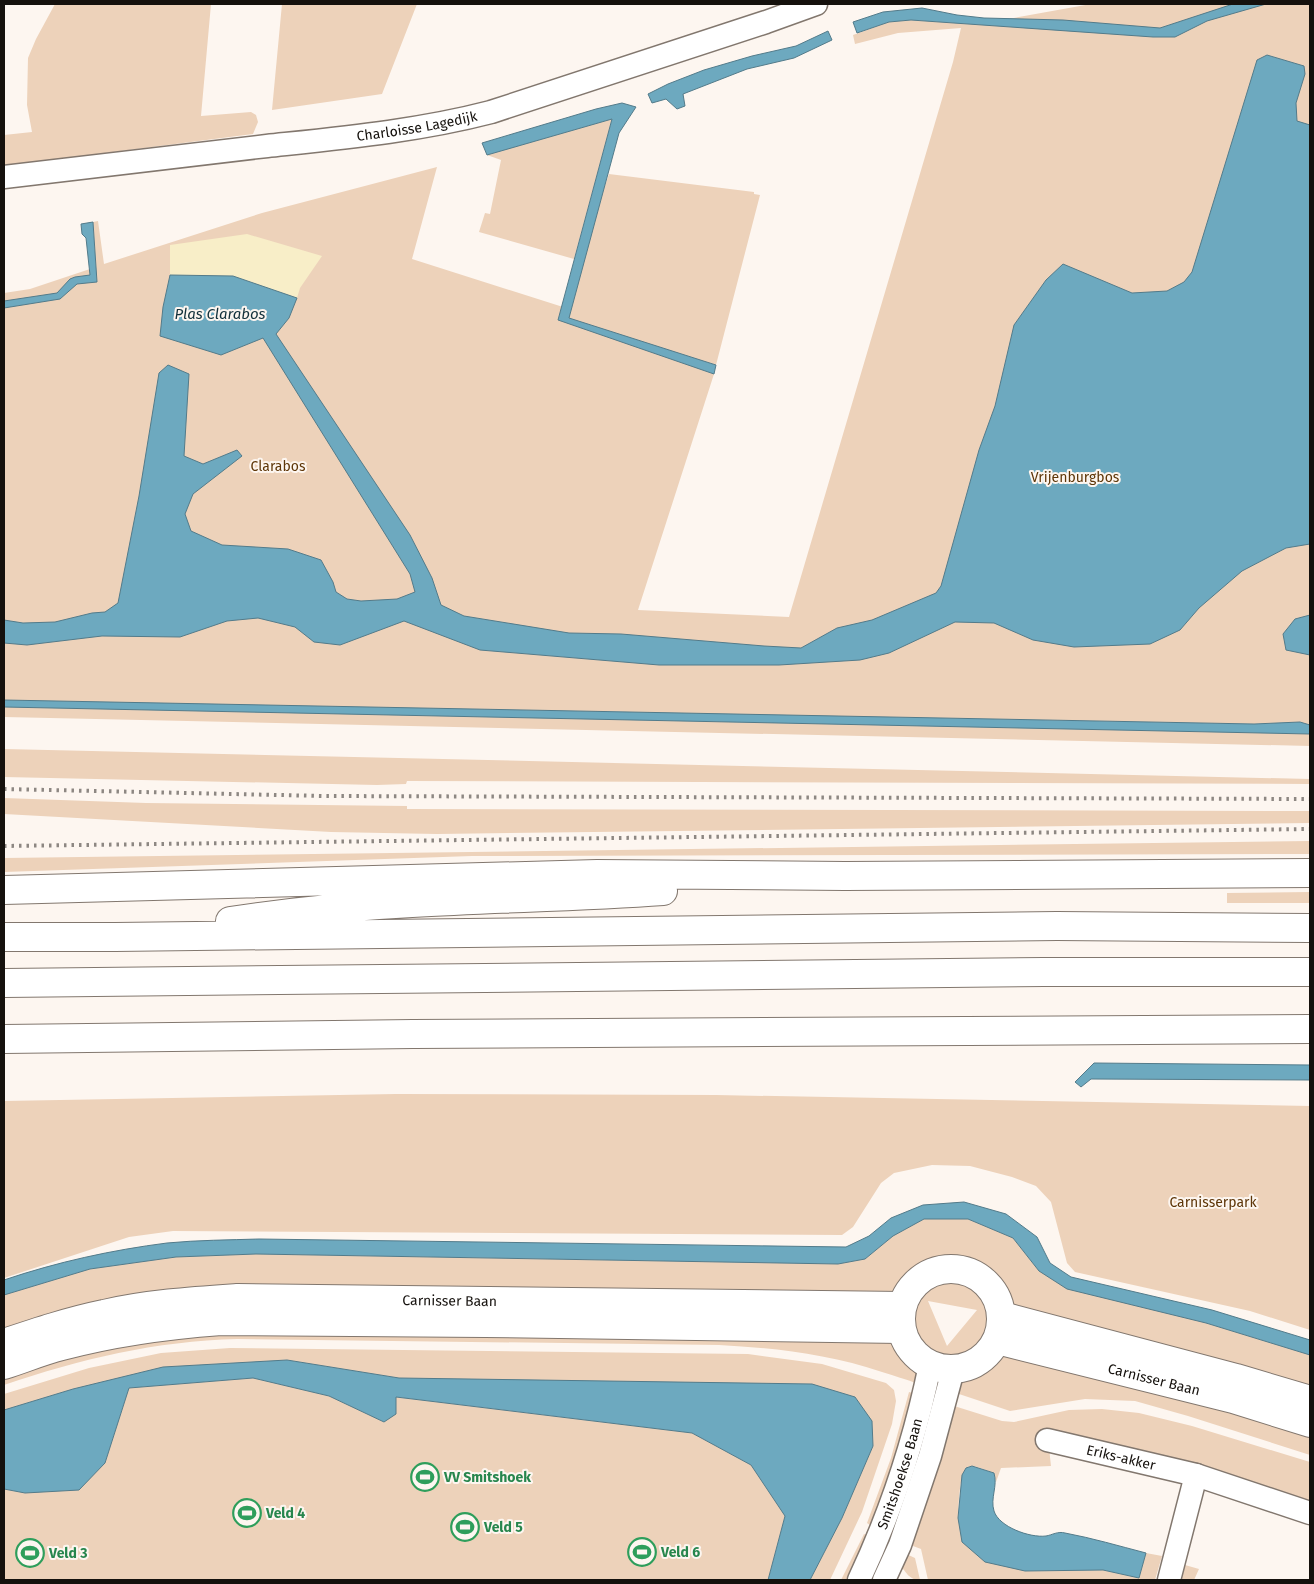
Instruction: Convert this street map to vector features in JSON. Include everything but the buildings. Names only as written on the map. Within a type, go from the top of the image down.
[{"type":"main road","points":[[4,890],[597,874],[845,876],[1310,873]]},
{"type":"main road","points":[[115,937],[300,911],[412,903],[624,894],[845,876]]},
{"type":"main road","points":[[4,937],[1057,926],[1310,928]]},
{"type":"main road","points":[[4,983],[1034,972],[1310,972]]},
{"type":"main road","points":[[4,1039],[413,1034],[1310,1029]]},
{"type":"main road","points":[[956,1269],[975,1274],[986,1282],[994,1292],[1000,1304],[1000,1328],[990,1352],[980,1361],[967,1367],[942,1368],[920,1359],[912,1351],[905,1341],[902,1318],[911,1289],[925,1276],[937,1270],[956,1269]]},
{"type":"main road","name":"Carnisser Baan","points":[[4,1343],[105,1313],[185,1301],[237,1298],[902,1318]]},
{"type":"main road","name":"Carnisser Baan","points":[[4,1365],[60,1346],[112,1334],[177,1324],[221,1321],[466,1322],[902,1318]]},
{"type":"main road","name":"Carnisser Baan","points":[[1000,1328],[1236,1378],[1310,1400]]},
{"type":"main road","name":"Carnisser Baan","points":[[1000,1328],[1310,1423]]},
{"type":"street","name":"Charloisse Lagedijk","points":[[4,177],[365,135],[463,119],[491,112],[816,4]]},
{"type":"street","name":"Smitshoekse Baan","points":[[863,1572],[942,1368]]},
{"type":"street","name":"Smitshoekse Baan","points":[[891,1578],[930,1456],[942,1368]]},
{"type":"street","name":"Eriks-akker","points":[[1047,1440],[1196,1475],[1310,1513]]},
{"type":"street","points":[[1169,1580],[1196,1475]]},
{"type":"street","points":[[863,1572],[891,1578]]},
{"type":"green space","points":[[55,4],[211,4],[201,116],[251,112],[256,115],[258,122],[253,134],[4,166],[4,135],[32,132],[27,105],[28,58]]},
{"type":"green space","points":[[282,4],[417,4],[382,94],[272,110]]},
{"type":"green space","points":[[1091,4],[1310,4],[1310,725],[1300,722],[1254,724],[891,717],[777,720],[607,711],[606,714],[249,712],[1310,734],[1310,746],[4,717],[4,293],[30,289],[96,267],[93,222],[98,221],[104,264],[262,213],[437,167],[412,259],[563,307],[609,174],[754,192],[754,194],[760,195],[716,365],[706,362],[704,370],[714,374],[638,610],[789,617],[953,62],[961,28],[898,33],[855,44],[853,35],[889,22],[911,20],[980,24]]},
{"type":"green space","points":[[612,119],[574,259],[479,232],[485,213],[490,214],[501,160],[487,155]]},
{"type":"green space","points":[[4,749],[1310,779],[1310,784],[407,781],[406,784],[377,785],[4,777]]},
{"type":"green space","points":[[4,798],[146,803],[407,806],[407,809],[1310,811],[1310,823],[437,834],[331,832],[4,814]]},
{"type":"green space","points":[[1310,841],[1310,854],[472,856],[4,872],[4,858]]},
{"type":"green space","points":[[1310,892],[1310,903],[1227,903],[1227,893]]},
{"type":"green space","name":"Carnisserpark","points":[[396,1094],[716,1095],[1310,1106],[1310,1330],[1250,1311],[1075,1272],[1067,1263],[1051,1202],[1036,1186],[1012,1177],[970,1166],[932,1165],[894,1173],[881,1183],[853,1227],[842,1235],[173,1231],[129,1237],[4,1278],[4,1101]]},
{"type":"green space","points":[[924,1219],[968,1219],[1013,1238],[1039,1271],[1310,1355],[1310,1397],[1015,1311],[1003,1288],[987,1270],[966,1258],[953,1256],[923,1263],[908,1274],[890,1294],[4,1334],[4,1295],[90,1269],[176,1257],[256,1254],[838,1264],[865,1259],[893,1236]]},
{"type":"green space","points":[[954,1280],[974,1289],[985,1301],[989,1316],[986,1331],[979,1344],[967,1353],[952,1357],[934,1353],[923,1345],[918,1338],[912,1316],[918,1298],[924,1291],[943,1282]],"holes":[[[928,1301],[977,1310],[947,1346]]]},
{"type":"green space","points":[[145,1333],[890,1338],[915,1369],[918,1384],[862,1366],[821,1356],[740,1346],[237,1339],[177,1343],[119,1353],[61,1367],[4,1385],[4,1371]]},
{"type":"green space","points":[[230,1348],[748,1354],[822,1364],[886,1383],[894,1390],[896,1401],[892,1424],[862,1512],[830,1580],[810,1580],[842,1518],[873,1446],[872,1421],[399,1378],[287,1360],[73,1389],[4,1410],[4,1394],[89,1368],[161,1353]]},
{"type":"green space","points":[[1014,1353],[1310,1432],[1310,1455],[1135,1401],[1085,1399],[1010,1411],[953,1392],[955,1385],[967,1374],[978,1371],[994,1357]]},
{"type":"green space","name":"VV Smitshoek","points":[[253,1378],[329,1396],[384,1422],[396,1397],[692,1433],[751,1465],[785,1516],[768,1580],[4,1580],[4,1489],[25,1493],[105,1463],[129,1388]]},
{"type":"green space","points":[[909,1392],[916,1394],[876,1529],[867,1523],[891,1458]]},
{"type":"green space","points":[[951,1405],[1002,1421],[1014,1422],[1069,1410],[1102,1409],[1139,1413],[1192,1426],[1310,1462],[1310,1507],[1049,1448],[1051,1466],[1001,1468],[996,1482],[994,1473],[973,1466],[967,1468],[961,1480],[958,1518],[1025,1571],[1103,1570],[1139,1578],[1146,1553],[1162,1556],[1155,1580],[928,1580],[921,1549],[905,1543]]},
{"type":"green space","points":[[864,1534],[871,1537],[853,1580],[841,1580]]},
{"type":"green space","points":[[902,1552],[915,1558],[920,1580],[910,1577],[900,1565]]},
{"type":"green space","points":[[1185,1565],[1199,1569],[1194,1580],[1180,1580]]},
{"type":"sand","points":[[247,234],[322,256],[300,288],[297,298],[233,276],[170,275],[170,245]]},
{"type":"water","points":[[1233,4],[1266,4],[1207,21],[1175,37],[911,20],[889,22],[857,33],[853,22],[883,12],[922,8],[984,18],[1063,20],[1160,28]]},
{"type":"water","points":[[828,31],[832,40],[794,58],[747,69],[683,94],[685,106],[677,109],[666,99],[652,103],[648,94],[704,70],[796,46]]},
{"type":"water","name":"Plas Clarabos","points":[[1267,55],[1304,66],[1305,74],[1296,103],[1297,121],[1310,125],[1310,544],[1286,548],[1242,571],[1199,608],[1180,630],[1150,644],[1074,647],[1033,640],[994,623],[955,622],[889,653],[860,660],[779,665],[659,665],[480,650],[404,621],[340,645],[314,642],[295,627],[258,618],[227,621],[180,637],[102,636],[27,645],[4,643],[4,620],[23,623],[55,622],[92,613],[105,612],[118,603],[139,496],[159,373],[168,365],[189,374],[184,456],[203,464],[237,450],[242,456],[193,494],[185,514],[191,531],[222,545],[288,549],[321,560],[333,582],[336,592],[347,599],[361,601],[397,599],[415,592],[410,574],[263,338],[221,355],[160,336],[163,307],[170,275],[233,276],[297,298],[289,318],[276,334],[410,535],[432,578],[441,605],[464,616],[569,633],[621,634],[801,648],[837,628],[872,620],[936,593],[941,586],[979,450],[995,406],[1014,325],[1046,280],[1063,264],[1132,293],[1167,291],[1184,282],[1192,272],[1257,60]]},
{"type":"water","points":[[622,103],[636,107],[619,133],[569,318],[716,365],[714,374],[558,320],[612,119],[487,155],[482,143]]},
{"type":"water","points":[[93,222],[97,282],[77,284],[60,299],[4,308],[4,301],[57,293],[70,279],[90,275],[86,238],[82,234],[81,224]]},
{"type":"water","points":[[1310,615],[1310,655],[1286,650],[1283,634],[1295,619]]},
{"type":"water","points":[[4,700],[1254,724],[1300,722],[1310,725],[1310,734],[4,707]]},
{"type":"water","points":[[1094,1063],[1310,1065],[1310,1080],[1091,1079],[1081,1087],[1075,1082]]},
{"type":"water","points":[[964,1202],[1006,1214],[1037,1237],[1050,1263],[1071,1277],[1212,1310],[1310,1340],[1310,1355],[1206,1323],[1067,1289],[1039,1271],[1013,1238],[968,1219],[924,1219],[893,1236],[865,1259],[838,1264],[256,1254],[176,1257],[90,1269],[4,1295],[4,1280],[85,1257],[167,1243],[259,1239],[846,1247],[869,1236],[891,1218],[923,1205]]},
{"type":"water","points":[[287,1360],[399,1378],[812,1384],[855,1397],[872,1421],[873,1446],[842,1518],[810,1580],[768,1580],[785,1516],[751,1465],[692,1433],[396,1397],[396,1414],[384,1422],[329,1396],[253,1378],[129,1388],[105,1463],[79,1490],[25,1493],[4,1489],[4,1410],[73,1389],[163,1367]]},
{"type":"water","points":[[972,1466],[994,1473],[993,1506],[997,1517],[1002,1522],[1016,1530],[1032,1535],[1046,1536],[1060,1532],[1146,1553],[1139,1578],[1103,1570],[1025,1571],[985,1562],[962,1542],[958,1518],[962,1475],[966,1468]]},
{"type":"railway","points":[[4,789],[324,796],[1310,799]]},
{"type":"railway","points":[[4,846],[1310,829]]},
{"type":"place","name":"VV Smitshoek","points":[[425,1477]]},
{"type":"place","name":"Veld 4","points":[[247,1513]]},
{"type":"place","name":"Veld 5","points":[[465,1527]]},
{"type":"place","name":"Veld 6","points":[[642,1552]]},
{"type":"place","name":"Veld 3","points":[[30,1553]]},
{"type":"park label","name":"Clarabos","points":[[278,466]]},
{"type":"park label","name":"Vrijenburgbos","points":[[1075,477]]}]
